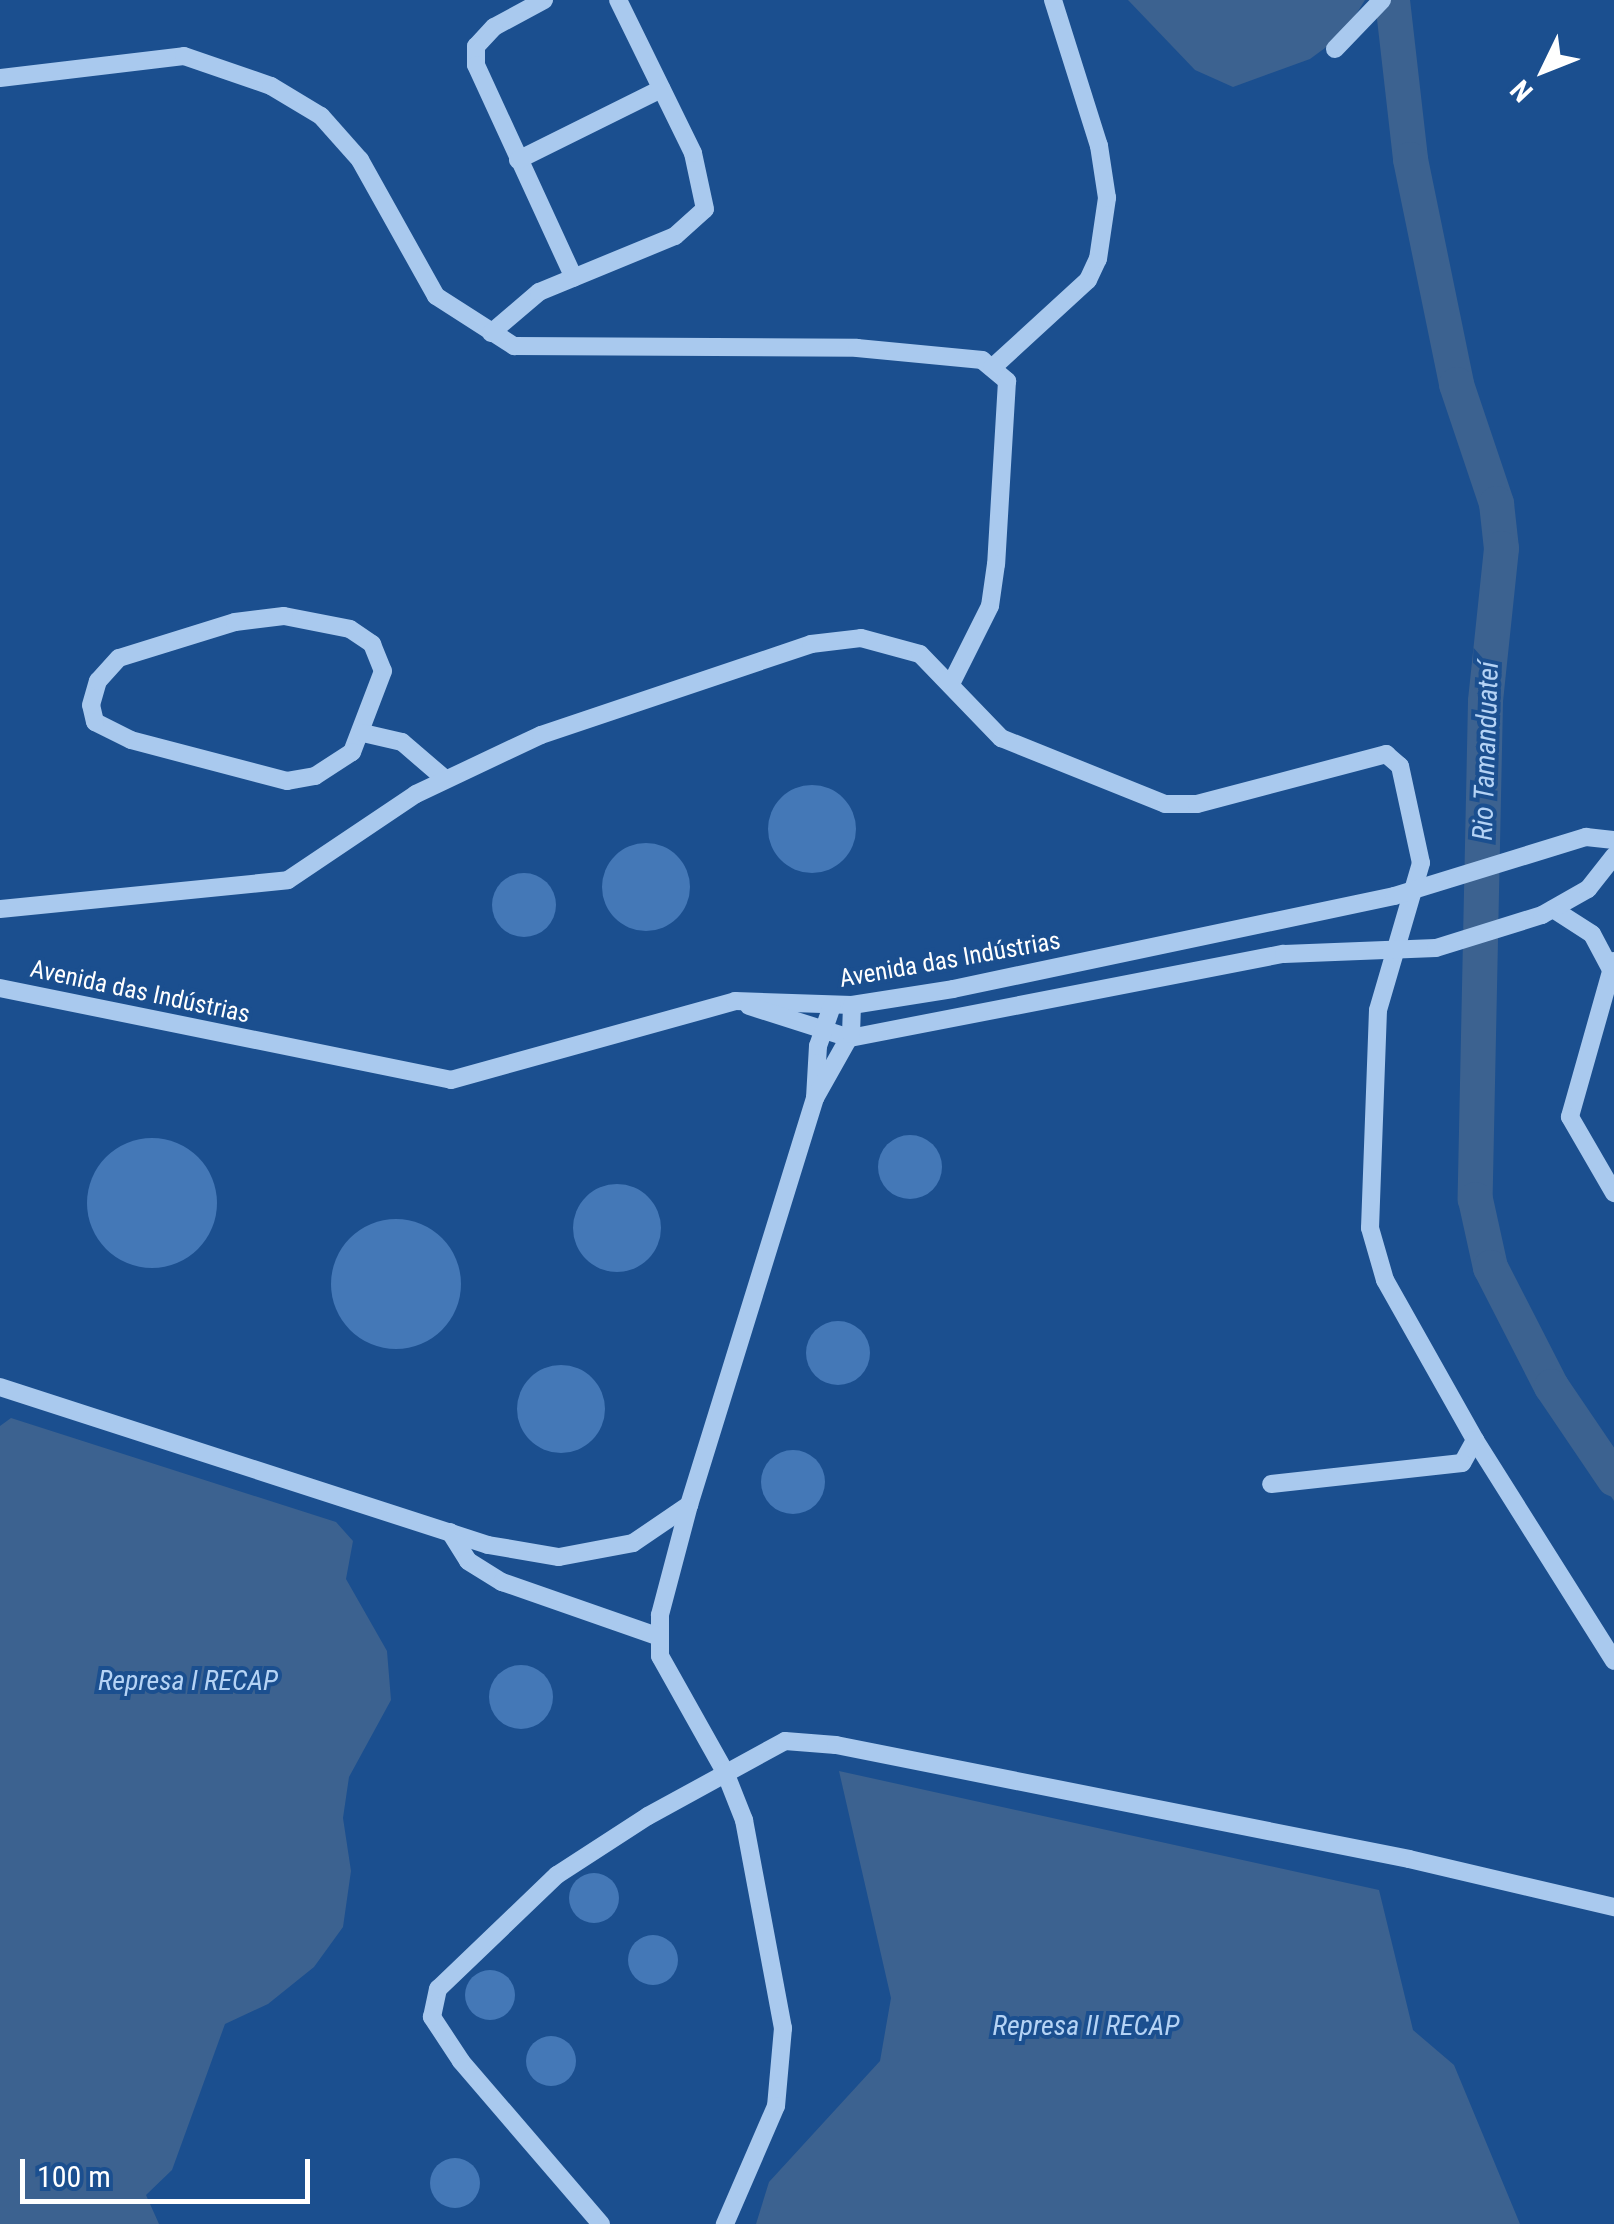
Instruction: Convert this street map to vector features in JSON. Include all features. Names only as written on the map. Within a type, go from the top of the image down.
[{"type":"lane","points":[[544,0],[494,27],[476,46],[476,65],[574,278]]},
{"type":"lane","points":[[491,333],[539,292],[675,236],[705,209],[693,153],[618,0]]},
{"type":"lane","points":[[992,368],[1088,280],[1098,258],[1107,198],[1100,146],[1053,0]]},
{"type":"lane","points":[[1334,49],[1376,6]]},
{"type":"lane","points":[[0,78],[184,56],[272,86],[321,116],[360,160],[436,296],[514,346],[857,348],[982,360],[1008,380],[996,564],[990,606],[952,682]]},
{"type":"lane","points":[[518,160],[661,89]]},
{"type":"lane","points":[[284,616],[350,629],[372,644],[383,671],[364,733],[352,752],[315,776],[287,781],[132,740],[95,722],[91,705],[98,680],[119,658],[235,622],[284,616]]},
{"type":"lane","points":[[0,909],[288,880],[445,779],[541,735],[811,644],[861,638],[892,642],[920,654],[952,682],[1001,738],[1165,804],[1197,804],[1386,754],[1400,766],[1418,836],[1414,891],[1378,1010],[1370,1228],[1385,1280],[1475,1440],[1614,1661]]},
{"type":"lane","points":[[364,733],[402,742],[445,779]]},
{"type":"lane","name":"Avenida das Indústrias","points":[[0,988],[434,1079],[470,1077],[734,1001],[852,1005],[1414,891],[1586,836],[1614,840]]},
{"type":"lane","points":[[734,1001],[850,1038],[1284,954],[1393,953],[1436,948],[1518,925],[1553,909],[1588,890],[1614,856]]},
{"type":"lane","points":[[1553,909],[1592,934],[1613,965],[1608,1004],[1572,1100],[1573,1129],[1614,1193]]},
{"type":"lane","points":[[816,1098],[850,1038],[852,1005]]},
{"type":"lane","points":[[725,2224],[776,2106],[783,2061],[744,1820],[725,1772],[666,1674],[657,1636],[689,1506],[816,1098],[822,1032],[832,1006]]},
{"type":"lane","points":[[0,1387],[450,1532],[559,1557],[597,1555],[633,1543],[689,1506]]},
{"type":"lane","points":[[1271,1484],[1462,1462],[1475,1440]]},
{"type":"lane","points":[[450,1532],[468,1561],[502,1582],[657,1636]]},
{"type":"lane","points":[[601,2224],[461,2061],[432,2017],[432,2003],[447,1975],[557,1875],[765,1749],[806,1740],[1574,1893],[1614,1907]]},
{"type":"water","points":[[1128,0],[1365,0],[1344,34],[1310,59],[1233,87],[1195,70]]},
{"type":"water","points":[[1551,1386],[1614,1466],[1614,1501],[1584,1455]]},
{"type":"water","name":"Represa I RECAP","points":[[11,1418],[336,1522],[353,1541],[346,1579],[387,1651],[391,1700],[349,1777],[343,1818],[351,1871],[343,1927],[314,1967],[268,2004],[225,2024],[172,2170],[146,2195],[159,2224],[0,2224],[0,1426]]},
{"type":"water","name":"Represa II RECAP","points":[[839,1771],[1379,1890],[1413,2030],[1454,2065],[1520,2224],[756,2224],[769,2182],[880,2061],[891,1998]]},
{"type":"building","points":[[812,785],[837,792],[849,804],[856,829],[849,854],[837,866],[812,873],[787,866],[775,854],[768,829],[775,804],[787,792]]},
{"type":"building","points":[[646,843],[671,850],[683,862],[690,887],[683,912],[671,924],[646,931],[621,924],[609,912],[602,887],[609,862],[621,850]]},
{"type":"building","points":[[524,873],[547,882],[556,905],[547,928],[524,937],[501,928],[492,905],[501,882]]},
{"type":"building","points":[[910,1135],[933,1144],[942,1167],[933,1190],[910,1199],[887,1190],[878,1167],[887,1144]]},
{"type":"building","points":[[152,1138],[177,1143],[198,1157],[212,1178],[217,1203],[212,1228],[198,1249],[177,1263],[152,1268],[127,1263],[106,1249],[92,1228],[87,1203],[92,1178],[106,1157],[127,1143]]},
{"type":"building","points":[[617,1184],[642,1191],[654,1203],[661,1228],[654,1253],[642,1265],[617,1272],[592,1265],[580,1253],[573,1228],[580,1203],[592,1191]]},
{"type":"building","points":[[396,1219],[421,1224],[442,1238],[456,1259],[461,1284],[456,1309],[442,1330],[421,1344],[396,1349],[371,1344],[350,1330],[336,1309],[331,1284],[336,1259],[350,1238],[371,1224]]},
{"type":"building","points":[[838,1321],[861,1330],[870,1353],[861,1376],[838,1385],[815,1376],[806,1353],[815,1330]]},
{"type":"building","points":[[561,1365],[586,1372],[598,1384],[605,1409],[598,1434],[586,1446],[561,1453],[536,1446],[524,1434],[517,1409],[524,1384],[536,1372]]},
{"type":"building","points":[[793,1450],[816,1459],[825,1482],[816,1505],[793,1514],[770,1505],[761,1482],[770,1459]]},
{"type":"building","points":[[521,1665],[544,1674],[553,1697],[544,1720],[521,1729],[498,1720],[489,1697],[498,1674]]},
{"type":"building","points":[[594,1873],[612,1880],[619,1898],[612,1916],[594,1923],[576,1916],[569,1898],[576,1880]]},
{"type":"building","points":[[653,1935],[671,1942],[678,1960],[671,1978],[653,1985],[635,1978],[628,1960],[635,1942]]},
{"type":"building","points":[[490,1970],[508,1977],[515,1995],[508,2013],[490,2020],[472,2013],[465,1995],[472,1977]]},
{"type":"building","points":[[551,2036],[569,2043],[576,2061],[569,2079],[551,2086],[533,2079],[526,2061],[533,2043]]},
{"type":"building","points":[[455,2158],[473,2165],[480,2183],[473,2201],[455,2208],[437,2201],[430,2183],[437,2165]]},
{"type":"waterway","name":"Rio Tamanduateí","points":[[1392,0],[1410,159],[1456,384],[1496,503],[1501,548],[1485,701],[1475,1199],[1490,1267],[1551,1386],[1614,1479]]}]
